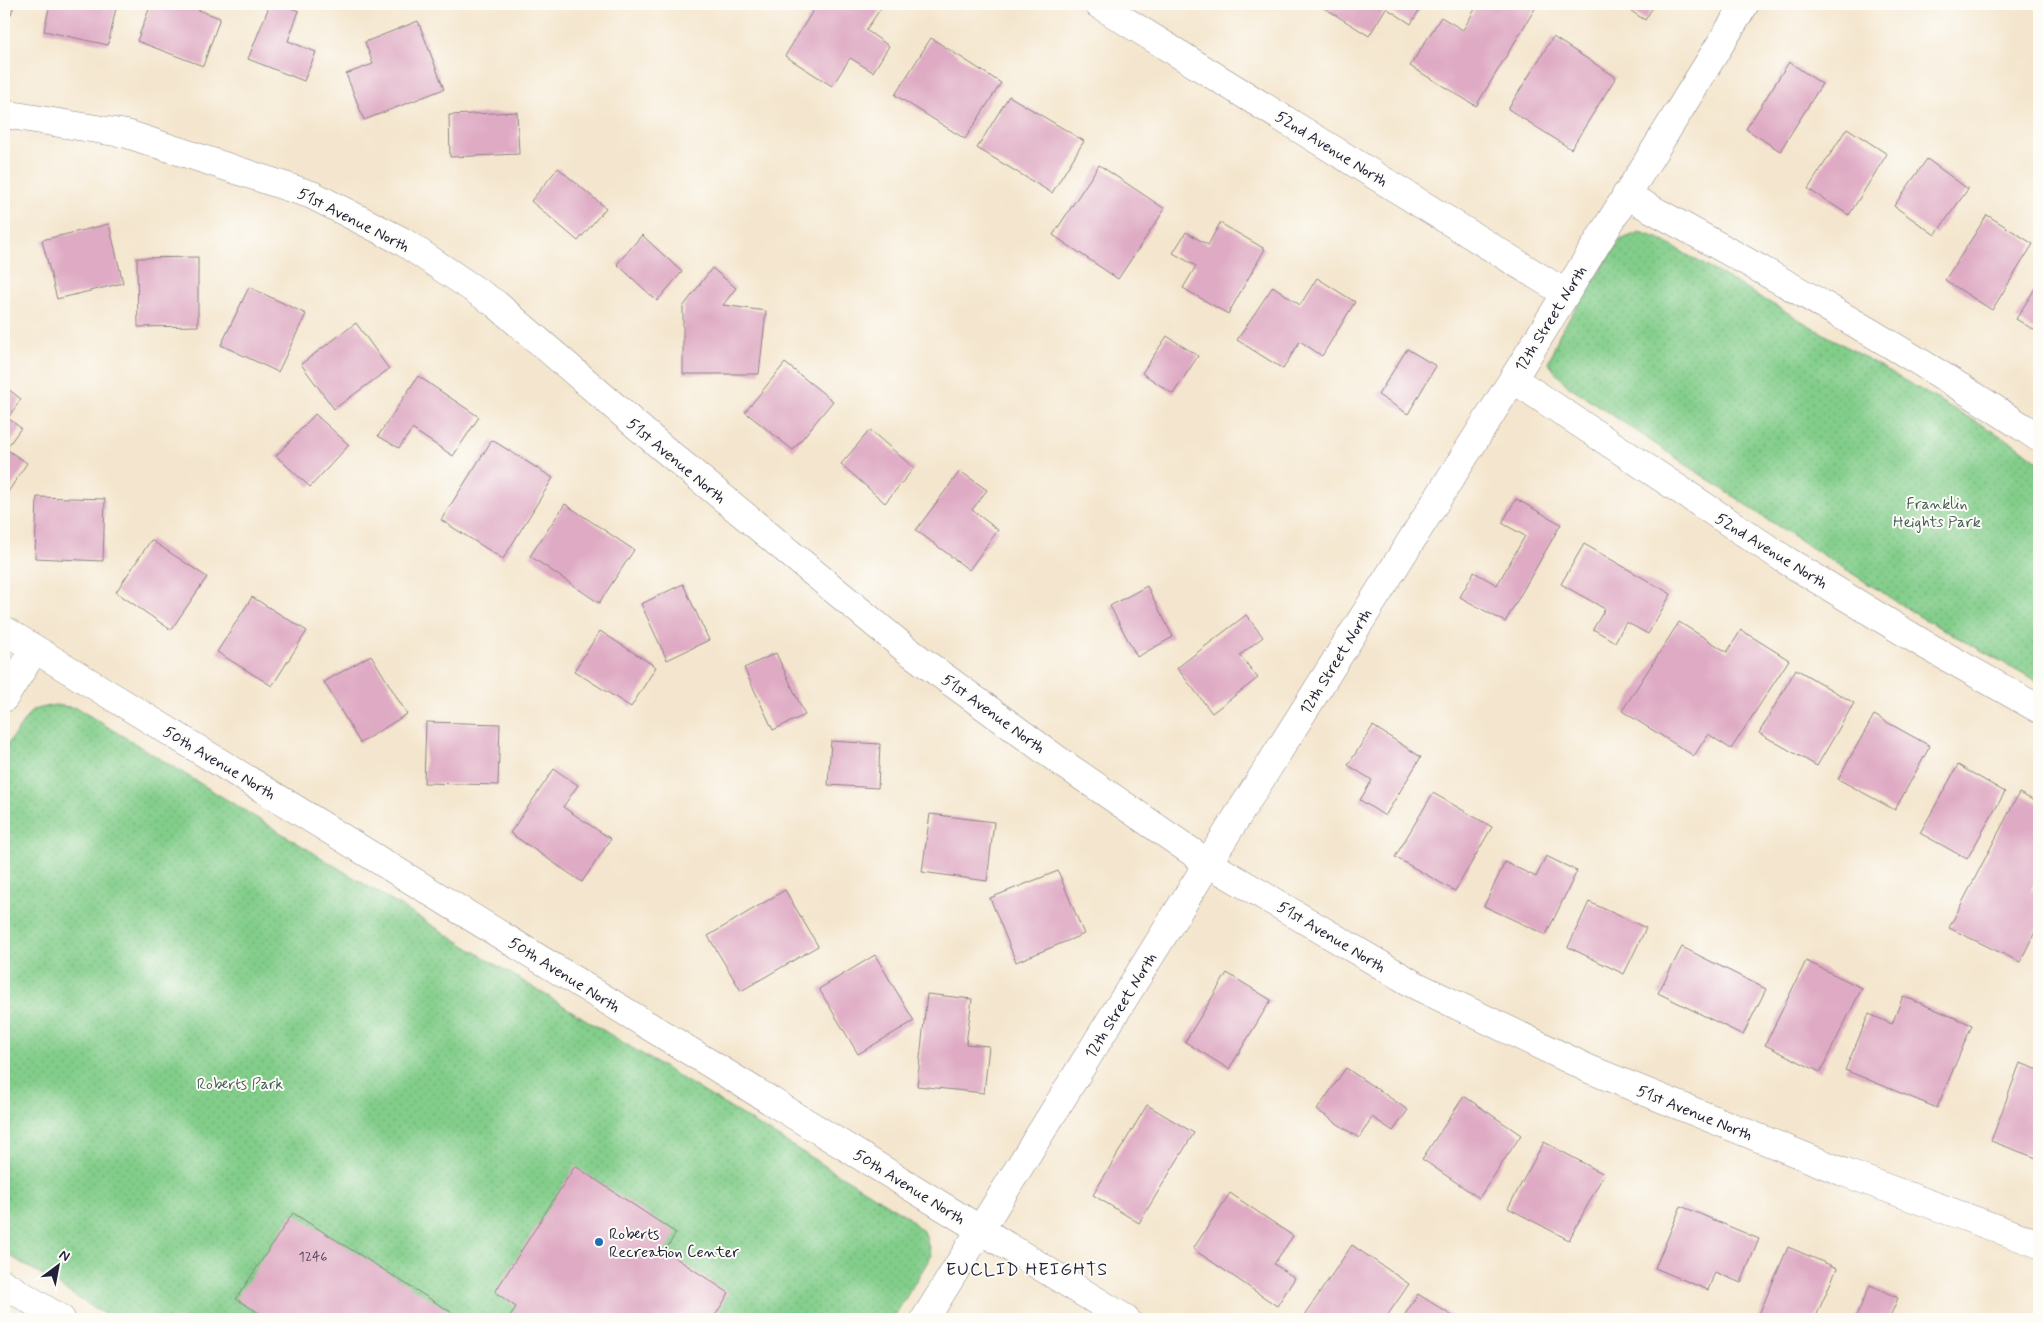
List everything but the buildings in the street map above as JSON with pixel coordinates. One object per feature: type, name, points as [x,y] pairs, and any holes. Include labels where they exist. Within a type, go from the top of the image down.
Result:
[{"type":"street","name":"52nd Avenue North","points":[[1098,4],[1565,293]]},
{"type":"street","name":"12th Street North","points":[[925,1319],[1208,863],[1513,379],[1745,4]]},
{"type":"street","name":"51st Avenue North","points":[[4,114],[127,134],[312,195],[402,241],[496,304],[658,444],[908,650],[1058,760],[1208,863],[1415,985],[1589,1069],[1843,1172],[2039,1244]]},
{"type":"street","points":[[1626,195],[1815,299],[1972,394],[2039,438]]},
{"type":"street","name":"52nd Avenue North","points":[[1513,379],[1784,559],[1922,643],[2039,709]]},
{"type":"street","name":"50th Avenue North","points":[[4,630],[1126,1319]]},
{"type":"street","points":[[4,698],[35,649]]},
{"type":"street","points":[[4,1284],[61,1319]]},
{"type":"green space","name":"Franklin Heights Park","points":[[1640,232],[1658,238],[2018,446],[2039,462],[2039,682],[1922,618],[1773,523],[1566,384],[1548,363],[1560,333],[1620,240]]},
{"type":"green space","name":"Roberts Park","points":[[55,705],[77,708],[905,1215],[925,1233],[931,1256],[893,1319],[112,1319],[4,1252],[4,749],[32,710]]},
{"type":"place","name":"Roberts Recreation Center","points":[[599,1242]]},
{"type":"district","name":"EUCLID HEIGHTS","points":[[1027,1269]]}]
